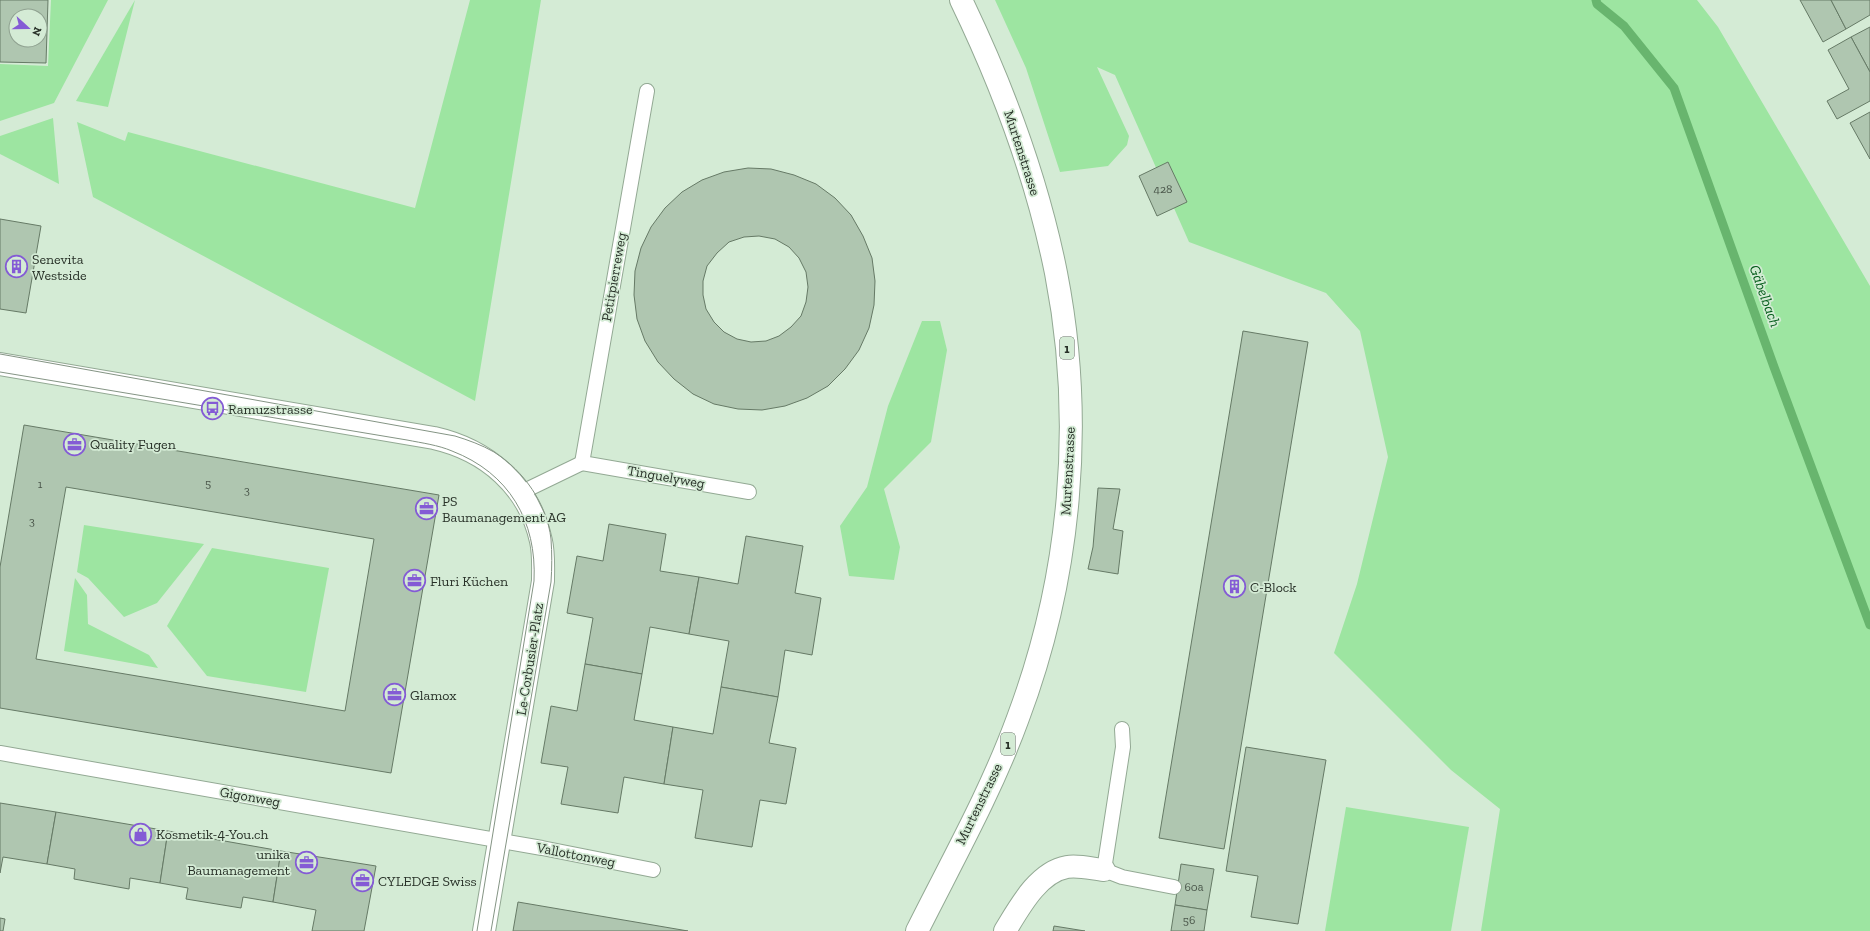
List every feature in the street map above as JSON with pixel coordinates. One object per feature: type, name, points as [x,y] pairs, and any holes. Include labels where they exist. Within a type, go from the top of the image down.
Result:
[{"type":"street","name":"Murtenstrasse","points":[[917,931],[991,782],[1018,719],[1034,671],[1047,625],[1061,558],[1069,475],[1070,390],[1068,358],[1060,295],[1049,243],[1025,158],[1006,102],[984,48],[961,0]]},
{"type":"street","name":"Le-Corbusier-Platz","points":[[0,364],[453,442],[473,451],[504,473],[520,493],[531,513],[541,540],[543,581],[484,931]]},
{"type":"street","points":[[1005,931],[1042,879],[1055,870],[1068,866],[1104,870]]},
{"type":"lane","name":"Petitpierreweg","points":[[582,463],[647,91]]},
{"type":"lane","name":"Tinguelyweg","points":[[582,463],[749,492]]},
{"type":"lane","points":[[520,493],[582,463]]},
{"type":"lane","points":[[1122,729],[1123,747],[1104,870],[1122,877],[1174,887]]},
{"type":"lane","name":"Gigonweg","points":[[0,753],[500,840]]},
{"type":"lane","name":"Vallottonweg","points":[[500,840],[653,870]]},
{"type":"green space","points":[[51,0],[108,0],[54,103],[0,121],[0,64],[48,66]]},
{"type":"green space","points":[[135,0],[108,107],[76,101]]},
{"type":"green space","points":[[470,0],[541,0],[475,401],[93,197],[77,122],[125,141],[128,132],[415,208]]},
{"type":"green space","points":[[995,0],[1697,0],[1718,27],[1870,286],[1870,931],[1481,931],[1500,809],[1451,770],[1334,653],[1357,584],[1388,457],[1360,331],[1326,293],[1189,242],[1115,75],[1097,67],[1129,136],[1127,145],[1108,166],[1060,172],[1026,68]]},
{"type":"green space","points":[[53,118],[59,184],[0,154],[0,136]]},
{"type":"green space","points":[[922,321],[940,321],[947,350],[931,442],[884,489],[900,547],[894,580],[849,576],[840,526],[867,487],[888,406]]},
{"type":"green space","points":[[84,525],[204,544],[157,603],[124,617],[88,578],[77,572]]},
{"type":"green space","points":[[212,548],[329,568],[306,692],[207,676],[167,626]]},
{"type":"green space","points":[[75,578],[87,595],[88,624],[149,655],[158,668],[64,651]]},
{"type":"green space","points":[[1346,807],[1469,827],[1451,931],[1325,931]]},
{"type":"building","points":[[0,0],[48,0],[48,8],[8,8],[8,48],[46,48],[46,63],[0,62]]},
{"type":"building","points":[[1800,0],[1831,0],[1846,29],[1823,42]]},
{"type":"building","points":[[1831,0],[1870,0],[1870,15],[1846,29]]},
{"type":"building","points":[[1870,27],[1870,72],[1851,37]]},
{"type":"building","points":[[1851,37],[1870,72],[1870,101],[1837,119],[1827,101],[1849,89],[1828,50]]},
{"type":"building","points":[[1870,112],[1870,159],[1850,123]]},
{"type":"building","points":[[1168,162],[1187,202],[1157,216],[1139,176]]},
{"type":"building","points":[[748,168],[771,169],[794,175],[816,184],[835,198],[851,215],[863,236],[872,258],[875,281],[874,305],[869,328],[859,350],[845,369],[828,386],[807,398],[785,406],[762,410],[738,409],[714,404],[693,394],[674,379],[658,362],[645,341],[637,319],[634,295],[635,271],[641,248],[651,227],[665,208],[682,192],[702,180],[724,172]],"holes":[[[759,236],[775,239],[789,247],[799,258],[806,272],[808,287],[806,302],[801,316],[791,327],[779,336],[766,341],[751,342],[737,339],[724,332],[714,322],[706,309],[703,295],[703,281],[707,266],[717,253],[729,242],[744,237]]]},
{"type":"building","name":"Senevita Westside","points":[[0,219],[41,226],[26,313],[0,309]]},
{"type":"building","name":"C-Block","points":[[1243,331],[1308,342],[1224,849],[1159,838]]},
{"type":"building","points":[[24,425],[439,495],[391,773],[0,708],[0,567]],"holes":[[[66,487],[374,539],[345,711],[36,659]]]},
{"type":"building","points":[[1098,488],[1120,489],[1113,529],[1123,531],[1118,574],[1088,569],[1093,547]]},
{"type":"building","points":[[609,524],[666,534],[660,571],[699,577],[689,634],[650,627],[642,674],[585,664],[593,618],[567,613],[577,556],[603,561]]},
{"type":"building","points":[[746,536],[803,546],[795,593],[821,598],[812,655],[785,650],[778,697],[721,687],[729,641],[689,634],[699,577],[738,584]]},
{"type":"building","points":[[585,664],[642,674],[634,720],[673,727],[664,784],[624,777],[618,813],[561,804],[568,767],[541,763],[551,706],[577,711]]},
{"type":"building","points":[[721,687],[778,697],[769,743],[796,748],[786,804],[760,800],[752,847],[695,838],[703,790],[664,784],[673,727],[713,734]]},
{"type":"building","points":[[1246,747],[1326,760],[1298,924],[1251,917],[1258,876],[1226,871]]},
{"type":"building","points":[[0,803],[56,812],[47,864],[3,857],[0,873]]},
{"type":"building","points":[[56,812],[168,831],[160,883],[130,878],[129,889],[74,879],[75,869],[47,864]]},
{"type":"building","points":[[168,831],[281,851],[273,902],[243,897],[241,908],[186,899],[188,888],[160,883]]},
{"type":"building","points":[[281,851],[376,866],[364,931],[312,931],[316,910],[273,902]]},
{"type":"building","points":[[1181,864],[1214,869],[1207,910],[1175,905]]},
{"type":"building","points":[[518,902],[688,931],[513,931]]},
{"type":"building","points":[[1175,905],[1207,910],[1204,931],[1171,931]]},
{"type":"building","points":[[0,918],[5,919],[3,931],[0,931]]},
{"type":"building","points":[[1054,926],[1085,931],[1053,931]]},
{"type":"waterway","name":"Gäbelbach","points":[[1596,0],[1597,4],[1624,26],[1674,88],[1774,367],[1870,625]]},
{"type":"tram line","points":[[0,354],[455,436],[485,447],[494,452],[505,460],[524,479],[539,501],[549,526],[552,550],[551,582],[491,931]]},
{"type":"tram line","points":[[0,372],[430,444],[447,449],[472,460],[489,472],[504,486],[516,502],[524,519],[530,538],[534,559],[534,581],[477,931]]},
{"type":"place","name":"Senevita Westside","points":[[17,267]]},
{"type":"place","name":"Ramuzstrasse","points":[[212,409]]},
{"type":"place","name":"Quality Fugen","points":[[74,444]]},
{"type":"place","name":"PS Baumanagement AG","points":[[427,509]]},
{"type":"place","name":"Fluri Küchen","points":[[414,581]]},
{"type":"place","name":"C-Block","points":[[1234,587]]},
{"type":"place","name":"Glamox","points":[[394,695]]},
{"type":"place","name":"Kosmetik-4-You.ch","points":[[141,834]]},
{"type":"place","name":"unika Baumanagement","points":[[306,862]]},
{"type":"place","name":"CYLEDGE Swiss","points":[[363,881]]}]
